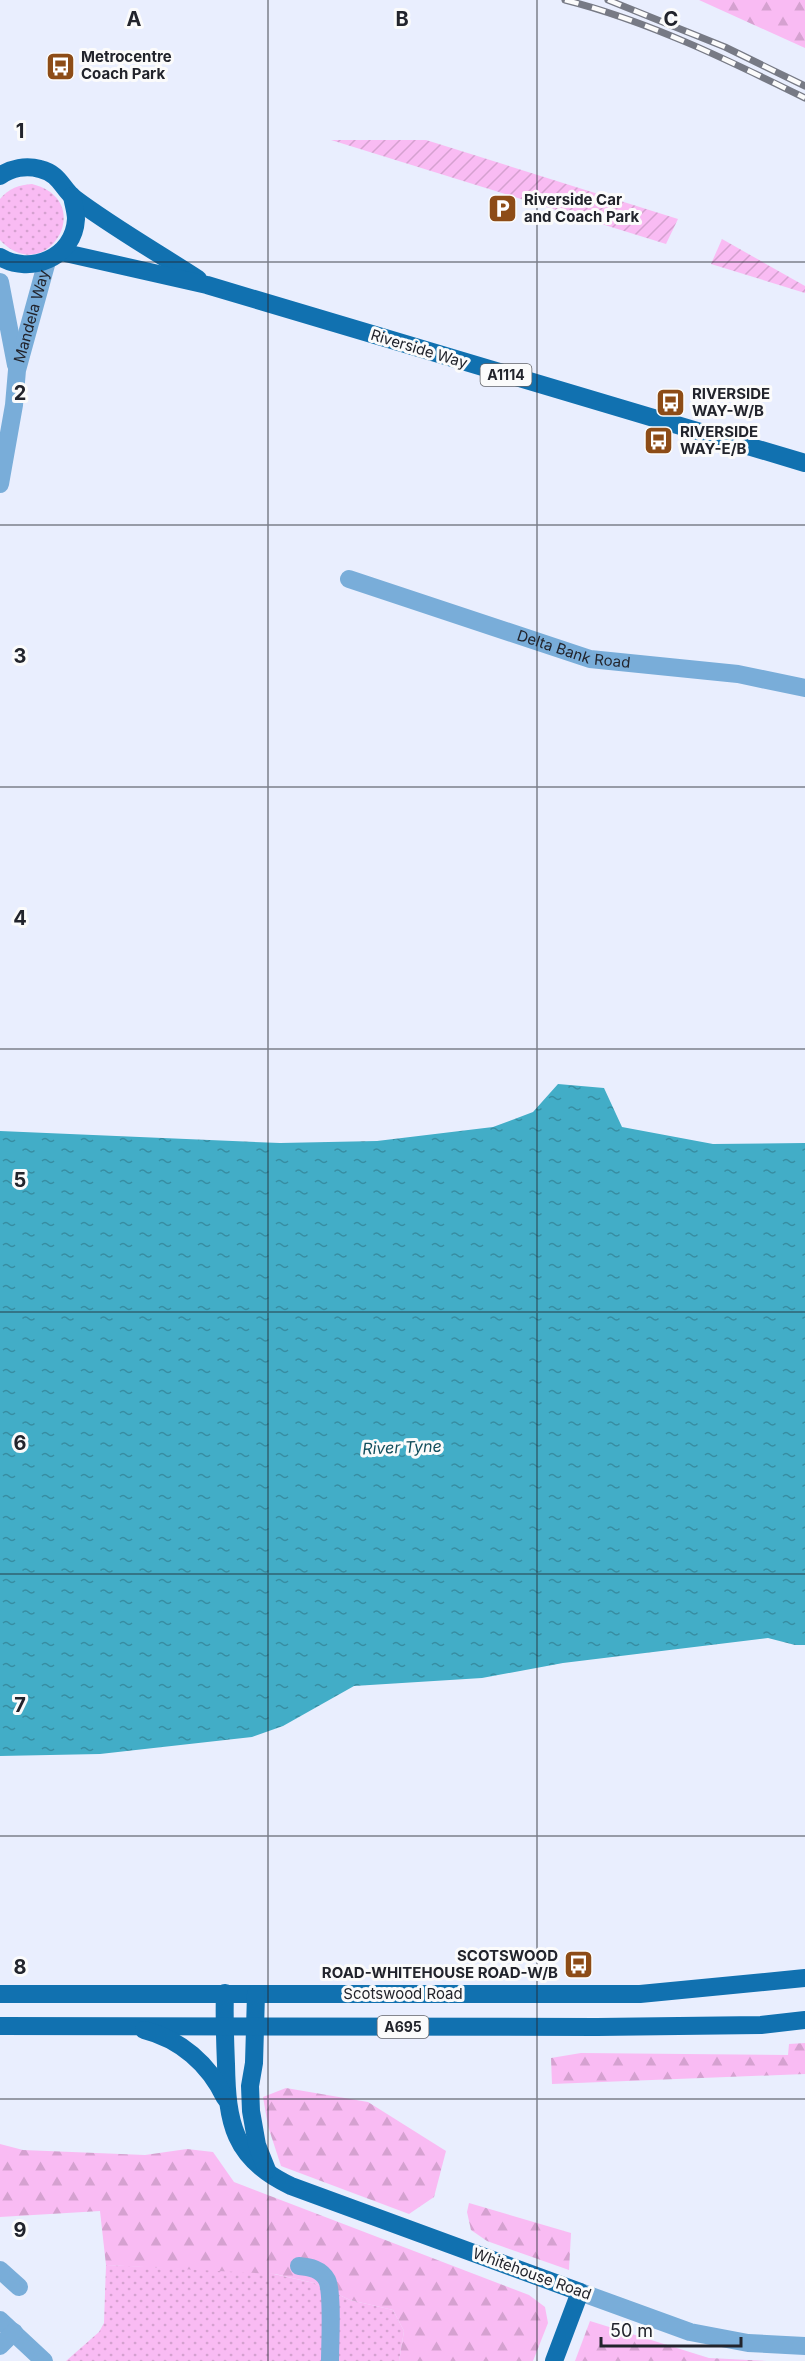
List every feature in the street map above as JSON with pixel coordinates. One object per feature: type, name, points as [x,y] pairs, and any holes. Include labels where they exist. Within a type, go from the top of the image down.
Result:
[{"type":"main road","points":[[0,176],[7,171],[23,167],[40,169],[62,182],[72,196],[76,219],[72,235],[54,257],[27,266],[10,263],[0,257]]},
{"type":"main road","name":"A1114","points":[[72,196],[207,285]]},
{"type":"main road","name":"A1114","points":[[54,257],[207,285]]},
{"type":"main road","name":"Riverside Way","points":[[207,285],[805,463]]},
{"type":"main road","name":"Scotswood Road","points":[[0,1994],[640,1994],[805,1978]]},
{"type":"main road","name":"Whitehouse Road","points":[[225,1994],[227,2103],[240,2143],[256,2163],[291,2186],[580,2292]]},
{"type":"main road","points":[[256,1994],[250,2086],[251,2111],[257,2145],[268,2172]]},
{"type":"main road","name":"A695","points":[[0,2026],[698,2026],[761,2025],[805,2020]]},
{"type":"main road","points":[[126,2025],[156,2033],[177,2043],[200,2061],[217,2082],[227,2103]]},
{"type":"main road","points":[[554,2361],[580,2292]]},
{"type":"street","name":"Mandela Way","points":[[16,370],[54,257]]},
{"type":"street","name":"Mandela Way","points":[[0,282],[16,370],[14,405],[0,484]]},
{"type":"street","name":"Delta Bank Road","points":[[349,579],[590,659],[738,674],[805,688]]},
{"type":"street","points":[[298,2266],[316,2269],[328,2285],[330,2361]]},
{"type":"street","points":[[0,2270],[20,2287]]},
{"type":"street","name":"Whitehouse Road","points":[[580,2292],[699,2334],[748,2343],[805,2346]]},
{"type":"street","points":[[0,2320],[44,2361]]},
{"type":"street","points":[[0,2346],[15,2332]]},
{"type":"green space","points":[[699,0],[805,0],[805,48]]},
{"type":"green space","points":[[331,140],[426,140],[678,219],[666,244]]},
{"type":"green space","points":[[32,184],[52,193],[62,207],[63,222],[58,237],[48,248],[34,254],[17,252],[0,240],[0,199],[14,188]]},
{"type":"green space","points":[[722,239],[805,286],[805,293],[711,264]]},
{"type":"green space","points":[[805,2043],[805,2074],[552,2084],[551,2058],[581,2053],[788,2055],[789,2044]]},
{"type":"green space","points":[[286,2088],[368,2102],[446,2151],[434,2197],[409,2214],[281,2166],[268,2126],[263,2097]]},
{"type":"green space","points":[[0,2144],[23,2150],[145,2155],[187,2149],[213,2152],[234,2182],[529,2295],[545,2307],[548,2323],[533,2361],[399,2361],[404,2331],[393,2310],[350,2300],[314,2283],[275,2274],[106,2265],[100,2211],[0,2217]]},
{"type":"green space","points":[[469,2203],[571,2233],[569,2270],[487,2241],[471,2230],[467,2212]]},
{"type":"green space","points":[[106,2265],[265,2272],[314,2283],[350,2300],[393,2310],[404,2331],[399,2361],[66,2361],[99,2332],[104,2323]]},
{"type":"green space","points":[[590,2321],[709,2358],[767,2361],[575,2361]]},
{"type":"water","name":"River Tyne","points":[[558,1084],[604,1088],[622,1127],[713,1144],[805,1143],[805,1645],[795,1645],[768,1638],[563,1663],[482,1678],[354,1686],[283,1726],[252,1737],[100,1754],[0,1756],[0,1131],[280,1143],[377,1141],[493,1127],[533,1112]]},
{"type":"railway","points":[[565,0],[657,30],[805,98]]},
{"type":"railway","points":[[608,0],[725,47],[805,86]]},
{"type":"place","name":"Metrocentre Coach Park","points":[[60,66]]},
{"type":"place","name":"Riverside Car and Coach Park","points":[[503,209]]},
{"type":"place","name":"RIVERSIDE WAY-W/B","points":[[671,403]]},
{"type":"place","name":"RIVERSIDE WAY-E/B","points":[[659,441]]},
{"type":"place","name":"SCOTSWOOD ROAD-WHITEHOUSE ROAD-W/B","points":[[579,1965]]}]
